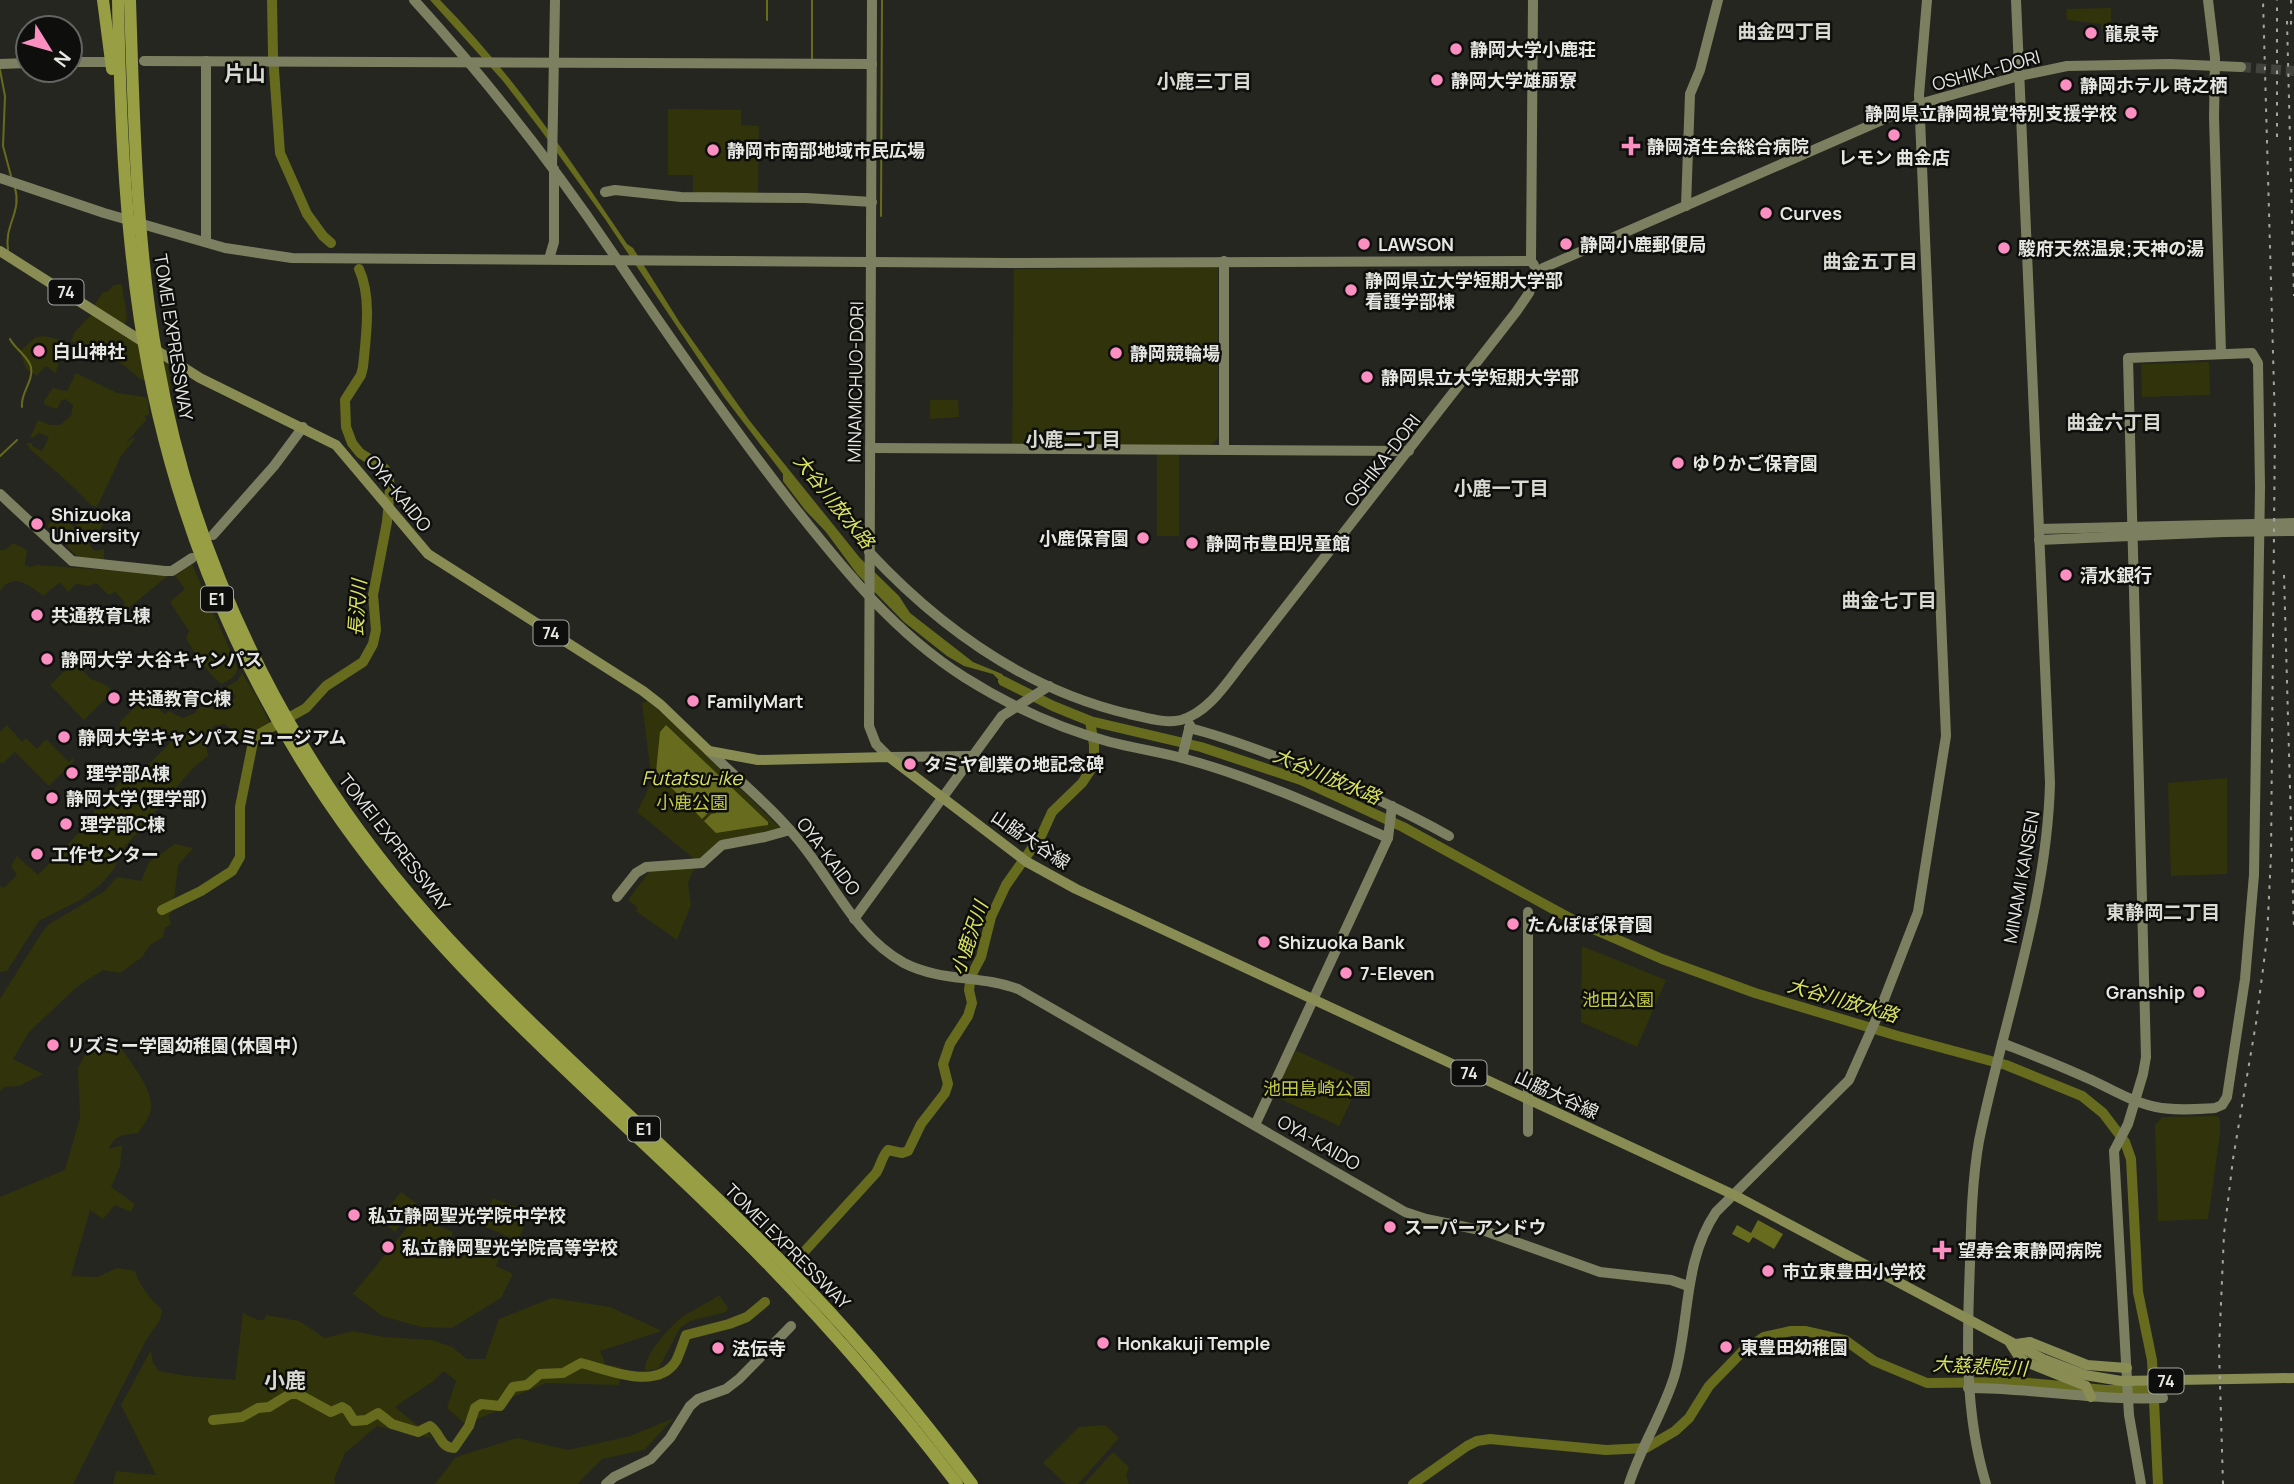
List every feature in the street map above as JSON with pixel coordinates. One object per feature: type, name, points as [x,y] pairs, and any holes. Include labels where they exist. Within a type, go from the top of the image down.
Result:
[{"type":"highway","points":[[103,0],[125,181]]},
{"type":"highway","name":"TOMEI EXPRESSWAY","points":[[118,0],[125,181],[134,216],[178,473],[235,616],[280,715],[363,851],[418,919],[536,1041],[767,1263],[882,1390],[957,1484]]},
{"type":"highway","name":"TOMEI EXPRESSWAY","points":[[130,0],[136,160],[134,216]]},
{"type":"highway","points":[[136,160],[137,0]]},
{"type":"highway","name":"TOMEI EXPRESSWAY","points":[[315,774],[447,937],[809,1289],[898,1390],[972,1484]]},
{"type":"main road","name":"OYA-KAIDO","points":[[0,251],[196,376],[336,445],[428,554],[643,691],[709,751]]},
{"type":"main road","points":[[709,751],[758,760],[889,757]]},
{"type":"main road","name":"山脇大谷線","points":[[889,757],[1045,874],[1734,1195],[2043,1359],[2085,1375],[2121,1381],[2294,1378]]},
{"type":"main road","points":[[2091,1397],[2086,1386],[2019,1357],[2013,1343],[2029,1342],[2087,1365],[2127,1368]]},
{"type":"street","points":[[414,0],[470,63],[553,166],[740,439],[868,598],[901,629],[941,661],[1016,706],[1054,724],[1098,739],[1182,758],[1269,788],[1388,838]]},
{"type":"street","points":[[549,259],[554,242],[555,0]]},
{"type":"street","name":"MINAMICHUO-DORI","points":[[872,0],[869,726],[876,744],[889,757]]},
{"type":"street","points":[[1533,0],[1531,261],[1539,271]]},
{"type":"street","points":[[1686,206],[1690,94],[1700,70],[1718,0]]},
{"type":"street","points":[[1629,1484],[1676,1371],[1688,1286],[1706,1229],[1716,1212],[1849,1080],[1917,918],[1946,736],[1919,104],[1927,0]]},
{"type":"street","name":"MINAMI KANSEN","points":[[1986,1484],[1973,1431],[1968,1388],[1972,1203],[1977,1160],[2045,852],[2050,774],[2016,0]]},
{"type":"street","points":[[2208,0],[2215,58],[2215,190],[2221,354]]},
{"type":"street","points":[[144,61],[872,64]]},
{"type":"street","points":[[206,61],[206,242]]},
{"type":"street","points":[[84,62],[107,62]]},
{"type":"street","name":"OSHIKA-DORI","points":[[1189,726],[1409,451],[1516,312],[1539,271],[1919,104],[2019,76],[2077,65],[2170,64],[2241,67]]},
{"type":"street","points":[[0,178],[104,213],[206,242],[253,254],[292,258],[1011,263],[1531,261]]},
{"type":"street","points":[[605,192],[615,190],[681,197],[806,198],[872,202]]},
{"type":"street","points":[[1224,261],[1224,450]]},
{"type":"street","points":[[2001,1048],[2088,1078],[2136,1101],[2166,1109],[2215,1108],[2225,1102],[2246,966],[2254,875],[2260,487],[2258,363],[2255,355],[2250,353],[2128,358],[2146,1057],[2136,1101],[2128,1124],[2115,1147],[2114,1158],[2117,1178],[2120,1295],[2131,1435],[2141,1484]]},
{"type":"street","points":[[213,535],[274,466],[303,427]]},
{"type":"street","points":[[870,447],[1409,451]]},
{"type":"street","points":[[0,494],[72,561],[172,571],[192,558]]},
{"type":"street","points":[[2039,534],[2294,523]]},
{"type":"street","points":[[2223,528],[2294,531]]},
{"type":"street","points":[[869,552],[942,621],[993,657],[1049,686],[1087,702],[1189,726],[1251,747],[1392,806],[1449,836]]},
{"type":"street","points":[[854,919],[1002,716],[1049,686]]},
{"type":"street","points":[[1182,758],[1189,726]]},
{"type":"street","name":"OYA-KAIDO","points":[[709,751],[803,844],[854,919],[882,948],[904,962],[940,976],[1004,984],[1018,989],[1395,1208],[1416,1216],[1485,1231],[1600,1272],[1671,1280],[1688,1286]]},
{"type":"street","points":[[889,757],[972,756]]},
{"type":"street","points":[[1255,1125],[1388,838],[1392,806]]},
{"type":"street","points":[[617,897],[636,873],[646,867],[702,863],[722,845],[790,830]]},
{"type":"street","points":[[1528,912],[1528,1132]]},
{"type":"street","points":[[606,1484],[614,1477],[651,1460],[670,1438],[690,1406],[698,1399],[726,1389],[739,1379],[791,1326]]},
{"type":"street","points":[[1968,1388],[2004,1388],[2091,1397],[2129,1395],[2163,1398]]},
{"type":"green space","points":[[2111,8],[2111,30],[2101,30],[2101,24],[2067,20],[2066,9]]},
{"type":"green space","name":"静岡市南部地域市民広場","points":[[668,109],[741,110],[741,125],[759,126],[758,193],[693,194],[693,175],[668,175]]},
{"type":"green space","name":"静岡競輪場","points":[[1218,267],[1218,438],[1211,446],[1012,445],[1014,269]]},
{"type":"green space","points":[[120,284],[127,318],[124,327],[93,307],[103,292]]},
{"type":"green space","points":[[93,313],[167,360],[172,390],[140,379],[121,363],[107,359],[83,343],[71,342],[74,333]]},
{"type":"green space","points":[[36,337],[67,341],[55,374],[45,366],[37,376],[26,369],[20,351]]},
{"type":"green space","points":[[2209,362],[2210,395],[2142,397],[2141,364]]},
{"type":"green space","points":[[76,373],[117,393],[145,397],[148,400],[149,415],[144,416],[147,419],[125,444],[132,438],[135,439],[121,456],[97,507],[91,505],[26,443],[32,443],[32,446],[42,451],[49,437],[39,433],[30,438],[38,420],[50,425],[60,425],[71,416],[73,405],[65,399],[57,409],[45,405],[44,401],[53,388],[67,391]]},
{"type":"green space","points":[[930,400],[958,400],[959,417],[930,419]]},
{"type":"green space","points":[[1179,453],[1179,536],[1157,536],[1157,454]]},
{"type":"green space","points":[[88,511],[98,512],[103,525],[89,544],[94,551],[104,549],[104,561],[83,559],[76,555],[47,526],[58,513],[75,528]]},
{"type":"green space","points":[[13,543],[27,550],[25,565],[30,567],[38,565],[169,575],[122,613],[119,609],[125,604],[124,601],[115,592],[109,595],[96,583],[89,586],[76,584],[68,592],[60,582],[43,596],[16,581],[5,585],[0,591],[0,550],[5,550]]},
{"type":"green space","points":[[192,564],[237,666],[235,675],[222,684],[208,670],[186,638],[189,631],[170,602],[185,589],[175,576]]},
{"type":"green space","points":[[74,662],[91,679],[113,691],[84,720],[50,685]]},
{"type":"green space","points":[[242,673],[270,724],[239,739],[225,724],[214,726],[205,740],[208,756],[195,766],[122,850],[114,869],[82,899],[39,921],[7,971],[0,972],[0,886],[4,888],[17,875],[11,866],[17,856],[38,875],[94,817],[94,810],[129,773],[123,765],[131,761],[141,772],[170,743],[158,729],[147,732],[138,741],[120,726],[120,722],[150,691],[154,695],[150,702],[165,714],[169,711],[183,718],[195,713],[200,707],[215,707],[223,711],[236,696],[226,687],[237,681]]},
{"type":"green space","name":"小鹿公園","points":[[648,701],[688,736],[780,828],[745,839],[697,861],[637,812],[654,777],[651,774],[642,703]]},
{"type":"green space","points":[[7,725],[22,742],[26,738],[37,749],[46,739],[69,762],[73,758],[74,761],[49,786],[15,752],[2,764],[0,732]]},
{"type":"green space","points":[[2227,778],[2227,874],[2171,876],[2168,783]]},
{"type":"green space","points":[[175,844],[193,848],[178,865],[173,909],[169,916],[171,924],[165,928],[163,937],[150,945],[142,957],[120,973],[103,970],[78,986],[29,1032],[13,1059],[43,1074],[19,1086],[4,1087],[0,1091],[0,999],[41,934],[48,925],[105,891],[117,877],[141,881],[149,862]]},
{"type":"green space","points":[[695,866],[688,883],[691,905],[677,940],[636,911],[638,908],[628,900],[649,872]]},
{"type":"green space","name":"池田公園","points":[[1582,946],[1666,980],[1637,1047],[1581,1022]]},
{"type":"green space","points":[[120,1047],[140,1076],[151,1101],[149,1115],[138,1133],[117,1138],[109,1149],[122,1145],[120,1167],[111,1187],[135,1204],[131,1212],[115,1205],[103,1219],[90,1210],[71,1276],[97,1277],[117,1268],[135,1271],[142,1287],[162,1310],[160,1320],[146,1340],[73,1484],[0,1484],[0,1197],[65,1170],[80,1118],[78,1068],[88,1049]]},
{"type":"green space","name":"池田島崎公園","points":[[1295,1050],[1361,1080],[1339,1126],[1274,1096]]},
{"type":"green space","points":[[2162,1117],[2220,1118],[2220,1134],[2208,1219],[2158,1221],[2155,1125]]},
{"type":"green space","points":[[401,1192],[417,1204],[395,1232],[379,1219]]},
{"type":"green space","points":[[493,1198],[530,1212],[518,1241],[484,1226],[492,1209],[489,1206]]},
{"type":"green space","points":[[418,1214],[453,1232],[451,1238],[499,1258],[496,1266],[513,1274],[501,1298],[452,1328],[421,1327],[382,1316],[353,1294]]},
{"type":"green space","points":[[719,1295],[728,1308],[726,1312],[690,1321],[680,1328],[658,1369],[645,1371],[652,1350],[670,1328],[681,1318]]},
{"type":"green space","points":[[552,1298],[610,1307],[662,1331],[600,1351],[606,1365],[621,1367],[619,1385],[546,1383],[511,1398],[497,1411],[465,1424],[447,1408],[456,1381],[444,1371],[395,1407],[433,1438],[377,1426],[345,1453],[334,1479],[335,1484],[113,1484],[116,1471],[156,1475],[121,1405],[151,1350],[153,1363],[159,1371],[235,1380],[243,1313],[258,1320],[264,1320],[266,1315],[299,1321],[325,1338],[353,1331],[383,1337],[432,1340],[452,1347],[467,1359],[485,1359],[499,1319]]},
{"type":"green space","points":[[674,1418],[644,1450],[602,1459],[577,1484],[435,1484],[456,1457],[517,1438],[568,1450],[630,1436]]},
{"type":"green space","points":[[1105,1425],[1119,1438],[1078,1484],[1066,1484],[1043,1463],[1079,1427]]},
{"type":"green space","points":[[1113,1452],[1129,1467],[1126,1475],[1129,1484],[1084,1484]]},
{"type":"water","points":[[430,0],[440,0],[516,87],[627,244],[633,248],[680,323],[749,420],[860,558],[899,596],[910,613],[973,662],[1002,674],[1016,688],[1004,685],[993,674],[964,666],[947,656],[904,622],[857,574],[783,481],[783,474],[724,397],[605,219],[540,129],[503,81]]},
{"type":"water","name":"Futatsu-ike","points":[[666,725],[768,822],[768,825],[716,833],[704,821],[716,813],[716,808],[709,807],[709,812],[702,819],[656,772],[660,732]]},
{"type":"water","points":[[1758,1220],[1783,1234],[1774,1249],[1753,1237],[1749,1243],[1732,1234],[1737,1225],[1751,1233]]},
{"type":"waterway","name":"長沢川","points":[[272,0],[280,153],[307,214],[331,243]]},
{"type":"waterway","points":[[767,0],[767,20]]},
{"type":"waterway","points":[[812,0],[812,59]]},
{"type":"waterway","points":[[881,216],[882,0]]},
{"type":"waterway","points":[[0,70],[5,96],[3,146],[11,176]]},
{"type":"waterway","points":[[8,250],[8,233],[17,197],[15,188]]},
{"type":"waterway","name":"長沢川","points":[[162,910],[201,891],[232,871],[240,857],[240,807],[254,737],[306,708],[326,686],[363,662],[373,644],[376,630],[373,595],[387,522],[390,489],[385,469],[360,453],[352,443],[346,427],[345,400],[361,375],[365,343],[367,304],[359,269]]},
{"type":"waterway","points":[[10,339],[31,367],[31,377],[22,407]]},
{"type":"waterway","points":[[0,456],[17,440]]},
{"type":"waterway","name":"大谷川放水路","points":[[1003,681],[1090,721],[1201,747],[1301,780],[1403,827],[1575,921],[1662,959],[1755,993],[2006,1065],[2082,1096],[2103,1113],[2125,1142],[2131,1159],[2138,1292],[2152,1360],[2158,1484]]},
{"type":"waterway","name":"小鹿沢川","points":[[803,1253],[876,1173],[888,1150],[902,1153],[908,1151],[921,1124],[945,1093],[948,1084],[943,1064],[950,1044],[968,1016],[972,1003],[969,990],[971,976],[981,957],[991,917],[1006,885],[1042,834],[1052,812],[1082,783],[1094,765],[1090,721]]},
{"type":"waterway","name":"小鹿沢川","points":[[213,1420],[242,1417],[258,1408],[269,1407],[290,1394],[298,1394],[331,1412],[342,1407],[354,1421],[366,1420],[378,1413],[392,1424],[418,1432],[430,1426],[443,1443],[454,1448],[469,1426],[475,1408],[481,1404],[500,1406],[513,1387],[527,1385],[540,1374],[563,1373],[581,1363],[631,1376],[657,1375],[676,1361],[686,1335],[747,1317],[765,1302]]},
{"type":"waterway","name":"大慈悲院川","points":[[1413,1484],[1477,1441],[1490,1439],[1606,1450],[1646,1448],[1675,1431],[1689,1418],[1709,1386],[1742,1352],[1764,1337],[1791,1331],[1806,1331],[1845,1340],[1874,1361],[1927,1383],[2018,1382],[2106,1390],[2154,1390]]},
{"type":"tunnel","points":[[2241,67],[2294,71]]},
{"type":"railway","points":[[2223,1484],[2219,1349],[2224,1234],[2267,938],[2271,855],[2275,424],[2263,0]]},
{"type":"railway","points":[[2277,0],[2277,137]]},
{"type":"railway","points":[[2291,0],[2291,31]]},
{"type":"railway","points":[[2287,21],[2294,296]]},
{"type":"railway","points":[[2284,575],[2294,931]]},
{"type":"place","name":"龍泉寺","points":[[2091,33]]},
{"type":"place","name":"静岡大学小鹿荘","points":[[1456,49]]},
{"type":"place","name":"静岡大学雄萠寮","points":[[1437,80]]},
{"type":"place","name":"静岡ホテル 時之栖","points":[[2066,85]]},
{"type":"place","name":"静岡県立静岡視覚特別支援学校","points":[[2131,113]]},
{"type":"place","name":"レモン 曲金店","points":[[1894,135]]},
{"type":"place","name":"静岡済生会総合病院","points":[[1631,146]]},
{"type":"place","name":"静岡市南部地域市民広場","points":[[713,150]]},
{"type":"place","name":"Curves","points":[[1766,213]]},
{"type":"place","name":"LAWSON","points":[[1364,244]]},
{"type":"place","name":"静岡小鹿郵便局","points":[[1566,244]]},
{"type":"place","name":"駿府天然温泉;天神の湯","points":[[2004,248]]},
{"type":"place","name":"静岡県立大学短期大学部 看護学部棟","points":[[1351,290]]},
{"type":"place","name":"白山神社","points":[[39,351]]},
{"type":"place","name":"静岡競輪場","points":[[1116,353]]},
{"type":"place","name":"静岡県立大学短期大学部","points":[[1367,377]]},
{"type":"place","name":"ゆりかご保育園","points":[[1678,463]]},
{"type":"place","name":"Shizuoka University","points":[[37,524]]},
{"type":"place","name":"小鹿保育園","points":[[1143,538]]},
{"type":"place","name":"静岡市豊田児童館","points":[[1192,543]]},
{"type":"place","name":"清水銀行","points":[[2066,575]]},
{"type":"place","name":"共通教育L棟","points":[[37,615]]},
{"type":"place","name":"静岡大学 大谷キャンパス","points":[[47,659]]},
{"type":"place","name":"共通教育C棟","points":[[114,698]]},
{"type":"place","name":"FamilyMart","points":[[693,701]]},
{"type":"place","name":"静岡大学キャンパスミュージアム","points":[[64,737]]},
{"type":"place","name":"タミヤ創業の地記念碑","points":[[910,764]]},
{"type":"place","name":"理学部A棟","points":[[72,773]]},
{"type":"place","name":"静岡大学(理学部)","points":[[52,798]]},
{"type":"place","name":"理学部C棟","points":[[66,824]]},
{"type":"place","name":"工作センター","points":[[37,854]]},
{"type":"place","name":"たんぽぽ保育園","points":[[1513,924]]},
{"type":"place","name":"Shizuoka Bank","points":[[1264,942]]},
{"type":"place","name":"7-Eleven","points":[[1346,973]]},
{"type":"place","name":"Granship","points":[[2199,992]]},
{"type":"place","name":"リズミー学園幼稚園(休園中)","points":[[53,1045]]},
{"type":"place","name":"私立静岡聖光学院中学校","points":[[354,1215]]},
{"type":"place","name":"スーパーアンドウ","points":[[1390,1227]]},
{"type":"place","name":"私立静岡聖光学院高等学校","points":[[388,1247]]},
{"type":"place","name":"望寿会東静岡病院","points":[[1942,1250]]},
{"type":"place","name":"市立東豊田小学校","points":[[1768,1271]]},
{"type":"place","name":"Honkakuji Temple","points":[[1103,1343]]},
{"type":"place","name":"東豊田幼稚園","points":[[1726,1347]]},
{"type":"place","name":"法伝寺","points":[[718,1348]]},
{"type":"district","name":"曲金四丁目","points":[[1785,31]]},
{"type":"district","name":"片山","points":[[245,73]]},
{"type":"district","name":"小鹿三丁目","points":[[1204,81]]},
{"type":"district","name":"曲金五丁目","points":[[1870,261]]},
{"type":"district","name":"曲金六丁目","points":[[2114,422]]},
{"type":"district","name":"小鹿二丁目","points":[[1073,439]]},
{"type":"district","name":"小鹿一丁目","points":[[1501,488]]},
{"type":"district","name":"曲金七丁目","points":[[1889,600]]},
{"type":"district","name":"東静岡二丁目","points":[[2163,912]]},
{"type":"district","name":"小鹿","points":[[285,1380]]}]
